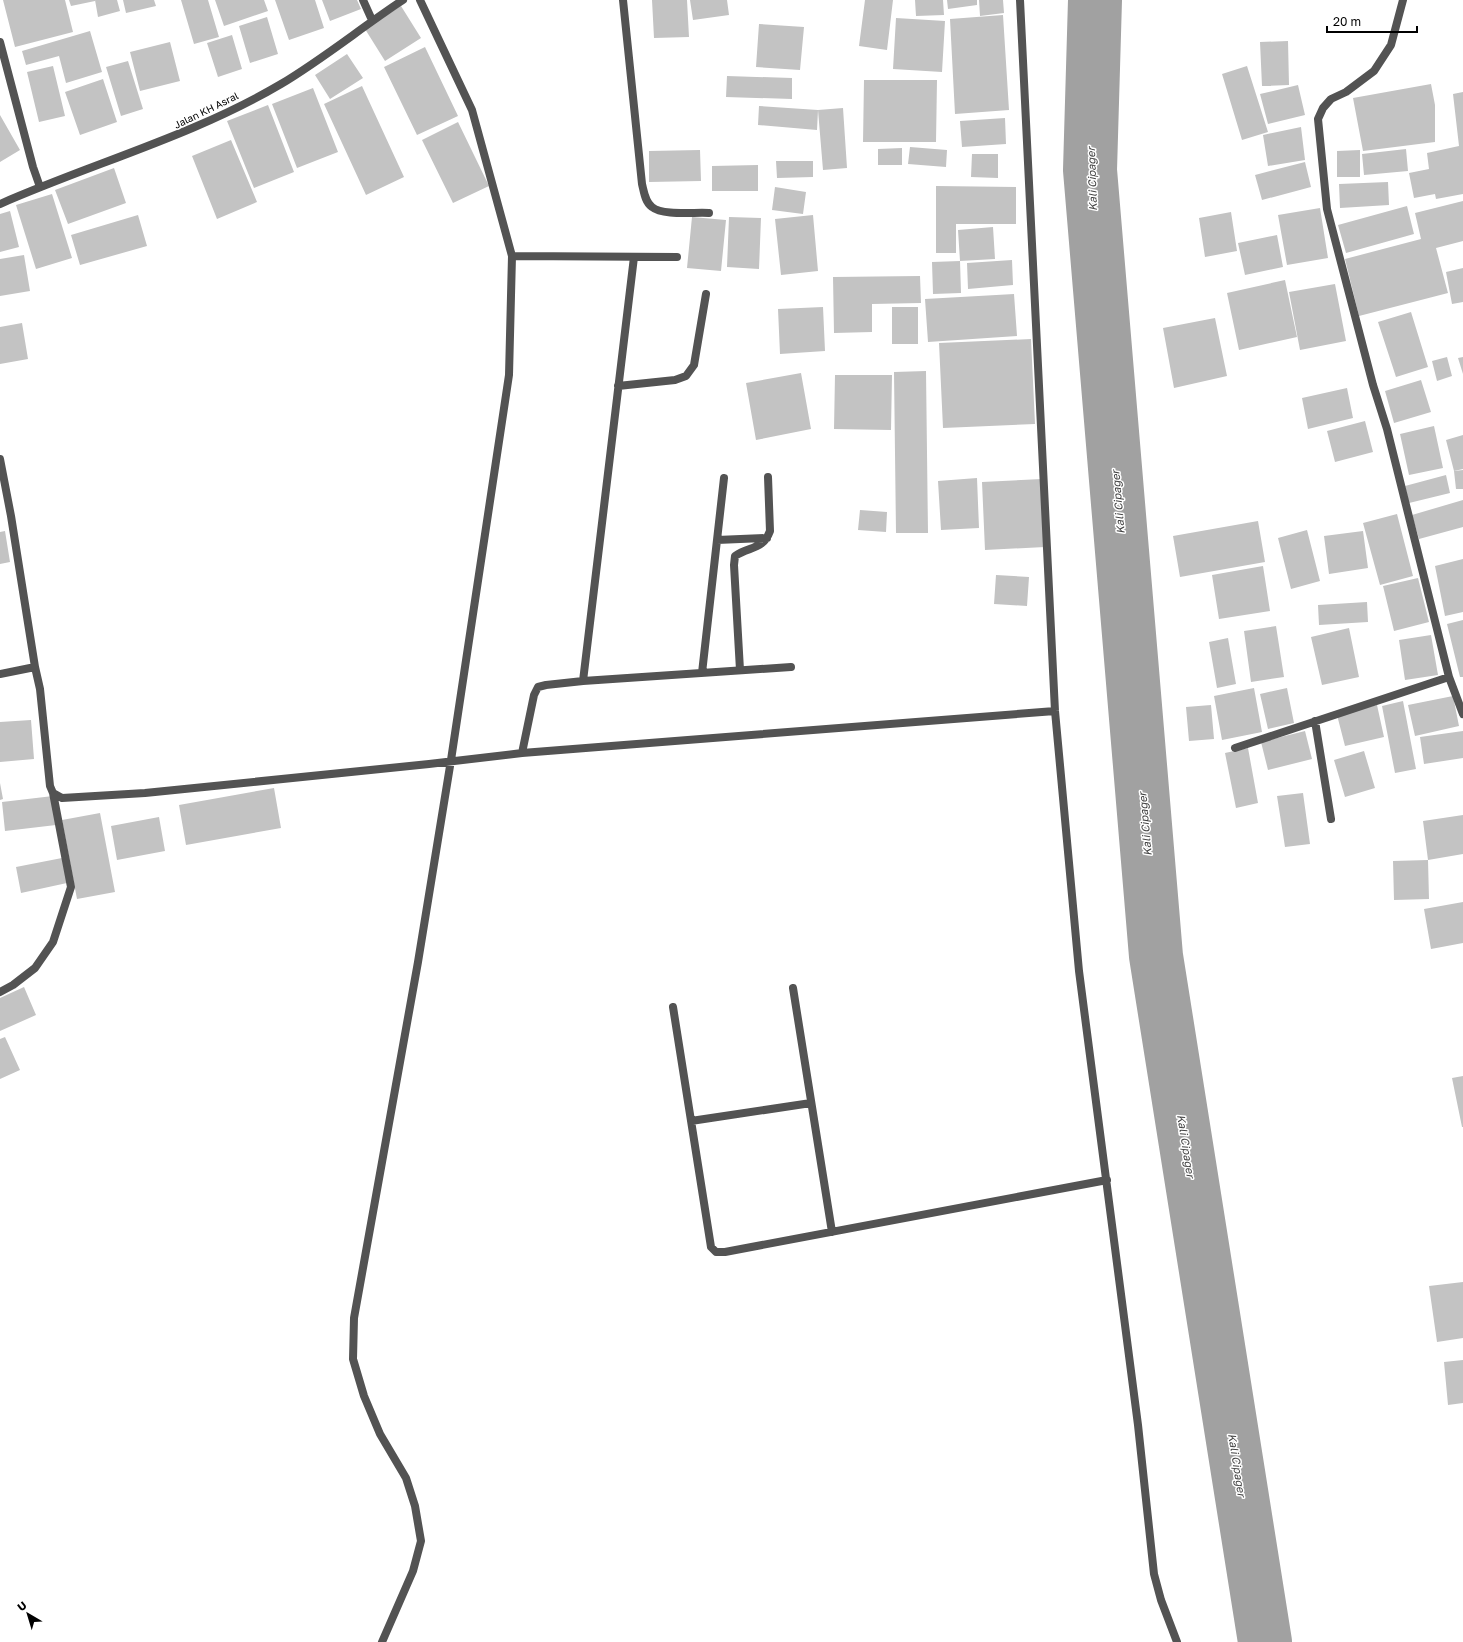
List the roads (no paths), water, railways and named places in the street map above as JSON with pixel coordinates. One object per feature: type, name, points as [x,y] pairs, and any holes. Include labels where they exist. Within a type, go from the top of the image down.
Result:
[{"type":"street","points":[[363,0],[372,20]]},
{"type":"street","name":"Jalan KH Asral","points":[[0,204],[40,187],[174,136],[217,117],[280,84],[332,51],[372,20],[403,0]]},
{"type":"street","points":[[382,1642],[413,1571],[421,1540],[415,1506],[406,1478],[380,1434],[364,1396],[353,1359],[354,1318],[418,962],[451,760],[509,375],[512,256],[472,110],[420,0]]},
{"type":"street","points":[[623,0],[642,184],[645,198],[651,207],[661,212],[709,213]]},
{"type":"street","points":[[1020,0],[1054,711],[1079,971],[1138,1425],[1154,1574],[1161,1600],[1177,1642]]},
{"type":"street","points":[[1403,0],[1391,45],[1374,71],[1346,92],[1331,99],[1323,108],[1318,119],[1328,209],[1373,385],[1387,429],[1449,677],[1463,714]]},
{"type":"street","points":[[0,42],[33,167],[40,187]]},
{"type":"street","points":[[512,256],[677,258]]},
{"type":"street","points":[[583,682],[634,257]]},
{"type":"street","points":[[618,386],[675,380],[686,376],[694,365],[706,294]]},
{"type":"street","points":[[0,459],[11,516],[34,668],[40,689],[49,780],[54,792],[71,887],[53,942],[35,968],[13,985],[0,992]]},
{"type":"street","points":[[740,670],[734,565],[736,556],[743,551],[762,544],[770,531],[768,477]]},
{"type":"street","points":[[702,673],[724,478]]},
{"type":"street","points":[[717,540],[767,538]]},
{"type":"street","points":[[522,752],[534,694],[538,687],[583,682],[791,667]]},
{"type":"street","points":[[0,674],[34,668]]},
{"type":"street","points":[[1235,748],[1449,677]]},
{"type":"street","points":[[54,792],[62,798],[145,793],[429,764],[522,752],[1054,711]]},
{"type":"street","points":[[1315,721],[1331,819]]},
{"type":"street","points":[[793,988],[832,1232]]},
{"type":"street","points":[[673,1007],[711,1247],[716,1252],[725,1252],[1106,1180]]},
{"type":"street","points":[[691,1121],[811,1103]]},
{"type":"waterway","name":"Kali Cipager","points":[[1095,0],[1090,170],[1156,956],[1265,1642]]}]
